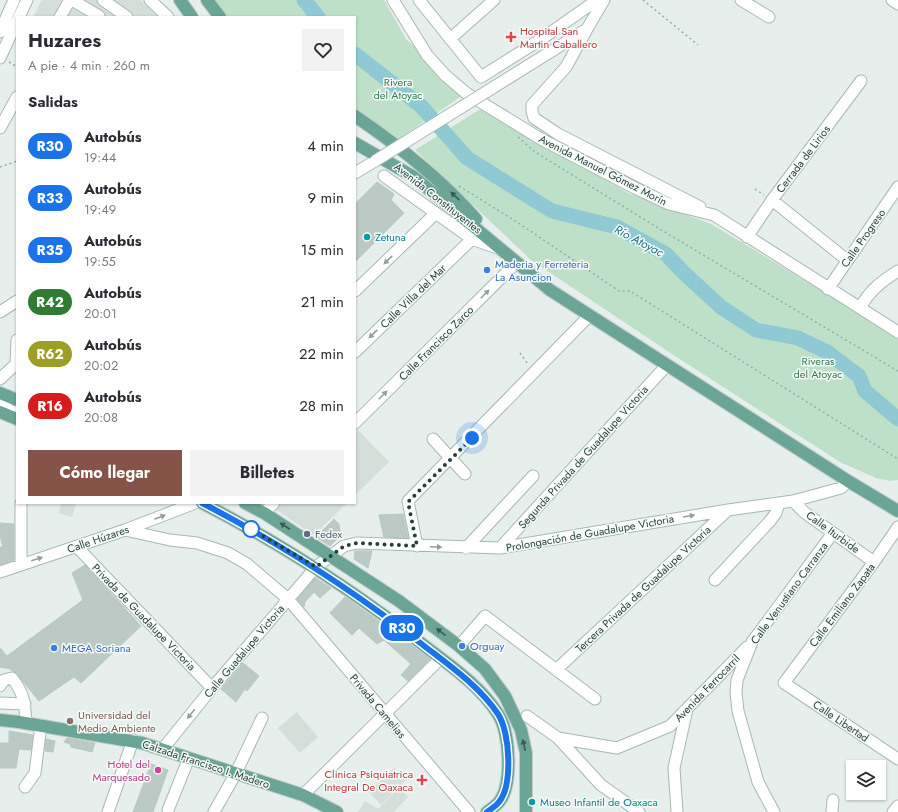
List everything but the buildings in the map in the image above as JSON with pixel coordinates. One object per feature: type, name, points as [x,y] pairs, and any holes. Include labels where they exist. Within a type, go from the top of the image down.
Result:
[{"type":"main road","points":[[180,0],[191,16]]},
{"type":"main road","points":[[207,0],[219,16]]},
{"type":"main road","name":"Avenida Constituyentes","points":[[356,117],[385,136],[417,162],[460,201],[480,223],[488,237]]},
{"type":"main road","name":"Avenida Constituyentes","points":[[356,144],[414,176],[488,237]]},
{"type":"main road","points":[[488,237],[516,263],[550,290],[848,481],[898,511]]},
{"type":"main road","points":[[0,393],[16,400]]},
{"type":"main road","points":[[0,412],[16,420]]},
{"type":"main road","points":[[204,504],[316,567],[390,619],[477,688],[500,716],[506,737],[508,758],[508,771],[504,790],[499,802],[487,812]]},
{"type":"main road","points":[[247,504],[264,513],[330,555],[399,601],[459,646],[485,669],[505,696],[521,730],[526,753],[526,812]]},
{"type":"main road","name":"Calzada Francisco I. Madero","points":[[0,720],[133,740],[303,795],[337,812]]},
{"type":"main road","points":[[508,771],[517,780],[526,772]]},
{"type":"street","points":[[0,58],[14,0]]},
{"type":"street","points":[[19,16],[27,0]]},
{"type":"street","points":[[61,16],[71,0],[98,16]]},
{"type":"street","points":[[103,0],[126,16]]},
{"type":"street","points":[[150,0],[167,16]]},
{"type":"street","name":"Avenida Manuel Gómez Morín","points":[[393,0],[427,55],[445,75],[474,98],[541,139],[635,188],[669,204],[714,215],[828,289],[898,332]]},
{"type":"street","points":[[419,0],[481,77],[543,38],[597,0]]},
{"type":"street","points":[[450,39],[494,0]]},
{"type":"street","points":[[604,0],[566,67],[532,104],[534,118],[558,134],[714,215]]},
{"type":"street","points":[[741,0],[769,17]]},
{"type":"street","points":[[892,0],[898,4]]},
{"type":"street","points":[[6,31],[16,22]]},
{"type":"street","points":[[356,172],[587,29]]},
{"type":"street","name":"Cerrada de Lirios","points":[[747,237],[772,200],[861,81]]},
{"type":"street","points":[[0,128],[16,99]]},
{"type":"street","points":[[384,176],[472,239],[500,249]]},
{"type":"street","name":"Calle Progreso","points":[[828,289],[898,187]]},
{"type":"street","points":[[772,200],[847,260]]},
{"type":"street","points":[[356,290],[436,213]]},
{"type":"street","name":"Calle Villa del Mar","points":[[356,351],[472,239]]},
{"type":"street","name":"Calle Francisco Zarco","points":[[356,422],[516,263]]},
{"type":"street","points":[[860,308],[865,299],[880,283],[898,271]]},
{"type":"street","points":[[0,312],[16,302]]},
{"type":"street","points":[[417,546],[408,502],[536,373],[589,316]]},
{"type":"street","points":[[0,379],[16,364]]},
{"type":"street","name":"Segunda Privada de Guadalupe Victoria","points":[[500,548],[667,365]]},
{"type":"street","points":[[0,400],[9,410],[16,413]]},
{"type":"street","points":[[433,439],[465,474]]},
{"type":"street","points":[[466,548],[533,476]]},
{"type":"street","name":"Prolongación de Guadalupe Victoria","points":[[330,555],[344,546],[357,543],[500,548],[728,510],[792,501],[841,488],[848,481]]},
{"type":"street","name":"Calle Iturbide","points":[[792,501],[805,513],[874,562]]},
{"type":"street","points":[[715,580],[770,521],[776,513],[779,503]]},
{"type":"street","points":[[21,504],[21,564]]},
{"type":"street","name":"Calle Húzares","points":[[0,572],[77,547],[192,504]]},
{"type":"street","points":[[264,513],[273,504]]},
{"type":"street","name":"Tercera Privada de Guadalupe Victoria","points":[[557,669],[728,510]]},
{"type":"street","name":"Calle Emiliano Zapata","points":[[784,682],[874,562],[898,526]]},
{"type":"street","name":"Privada Camelias","points":[[125,530],[170,540],[197,543],[228,553],[247,564],[288,599],[469,812]]},
{"type":"street","name":"Calle Venustiano Carranza","points":[[774,812],[758,782],[737,705],[737,680],[752,642],[833,533]]},
{"type":"street","name":"Privada de Guadalupe Victoria","points":[[77,547],[212,688]]},
{"type":"street","name":"Calle Guadalupe Victoria","points":[[162,750],[212,688],[288,599],[316,567],[330,555]]},
{"type":"street","points":[[459,646],[485,616],[595,699]]},
{"type":"street","name":"Avenida Ferrocarril","points":[[527,716],[558,738],[617,748],[670,726],[752,642]]},
{"type":"street","points":[[303,795],[440,658]]},
{"type":"street","points":[[0,686],[4,680],[12,678],[21,689],[25,704],[26,723]]},
{"type":"street","name":"Calle Libertad","points":[[784,682],[898,759]]},
{"type":"street","points":[[0,703],[25,704]]},
{"type":"street","points":[[677,812],[674,768],[687,709]]},
{"type":"street","points":[[214,812],[236,773],[262,718]]},
{"type":"street","points":[[25,787],[35,773],[41,725]]},
{"type":"street","points":[[558,738],[600,785],[639,812]]},
{"type":"street","points":[[108,812],[133,740]]},
{"type":"street","points":[[168,810],[189,758]]},
{"type":"street","points":[[832,812],[833,800]]},
{"type":"street","points":[[893,812],[898,806]]},
{"type":"path","points":[[643,0],[698,45]]},
{"type":"path","points":[[518,137],[536,152],[664,231],[898,371]]},
{"type":"path","points":[[0,167],[16,161]]},
{"type":"path","points":[[456,184],[517,222],[619,291],[630,291],[898,459]]},
{"type":"path","points":[[520,353],[536,373]]},
{"type":"shaded area","points":[[42,0],[140,0],[157,16],[34,16]]},
{"type":"shaded area","points":[[357,429],[389,462],[356,494]]},
{"type":"shaded area","points":[[61,504],[76,504],[72,517],[59,513]]},
{"type":"shaded area","points":[[280,504],[346,504],[314,535],[275,509]]},
{"type":"shaded area","points":[[297,712],[318,737],[300,753],[278,728]]},
{"type":"shaded area","points":[[394,768],[406,780],[381,805],[369,792]]},
{"type":"shaded area","points":[[399,788],[408,797],[394,812],[358,812],[365,801],[378,809]]},
{"type":"green space","name":"Rivera del Atoyac","points":[[210,0],[384,0],[406,39],[466,93],[397,140],[356,113],[356,16],[219,16]]},
{"type":"green space","name":"Riveras del Atoyac","points":[[482,108],[630,194],[711,224],[854,310],[898,339],[898,480],[890,481],[876,478],[840,462],[675,356],[531,260],[415,150]]},
{"type":"waterway","name":"Río Atoyac","points":[[304,0],[317,16]]},
{"type":"waterway","name":"Río Atoyac","points":[[356,55],[421,106],[467,158],[552,211],[617,227],[666,254],[721,307],[756,330],[798,338],[827,352],[859,376],[865,391],[898,419]]},
{"type":"bus line","name":"R30","points":[[204,504],[316,567],[390,619],[477,688],[500,716],[506,737],[508,758],[508,771],[504,790],[499,802],[487,812]]},
{"type":"place","name":"Hospital San Martin Caballero","points":[[511,37]]},
{"type":"place","name":"Zetuna","points":[[367,237]]},
{"type":"place","name":"Maderia y Ferreteria La Asuncion","points":[[487,270]]},
{"type":"place","name":"Fedex","points":[[307,534]]},
{"type":"place","name":"Orguay","points":[[462,646]]},
{"type":"place","name":"MEGA Soriana","points":[[54,648]]},
{"type":"place","name":"Universidad del Medio Ambiente","points":[[70,721]]},
{"type":"place","name":"Hotel del Marquesado","points":[[158,770]]},
{"type":"place","name":"Clinica Psiquiatrica Integral De Oaxaca","points":[[422,780]]},
{"type":"place","name":"Museo Infantil de Oaxaca","points":[[532,802]]},
{"type":"route","points":[[251,529],[316,567],[344,546],[357,543],[417,546],[408,502],[472,438]]}]
